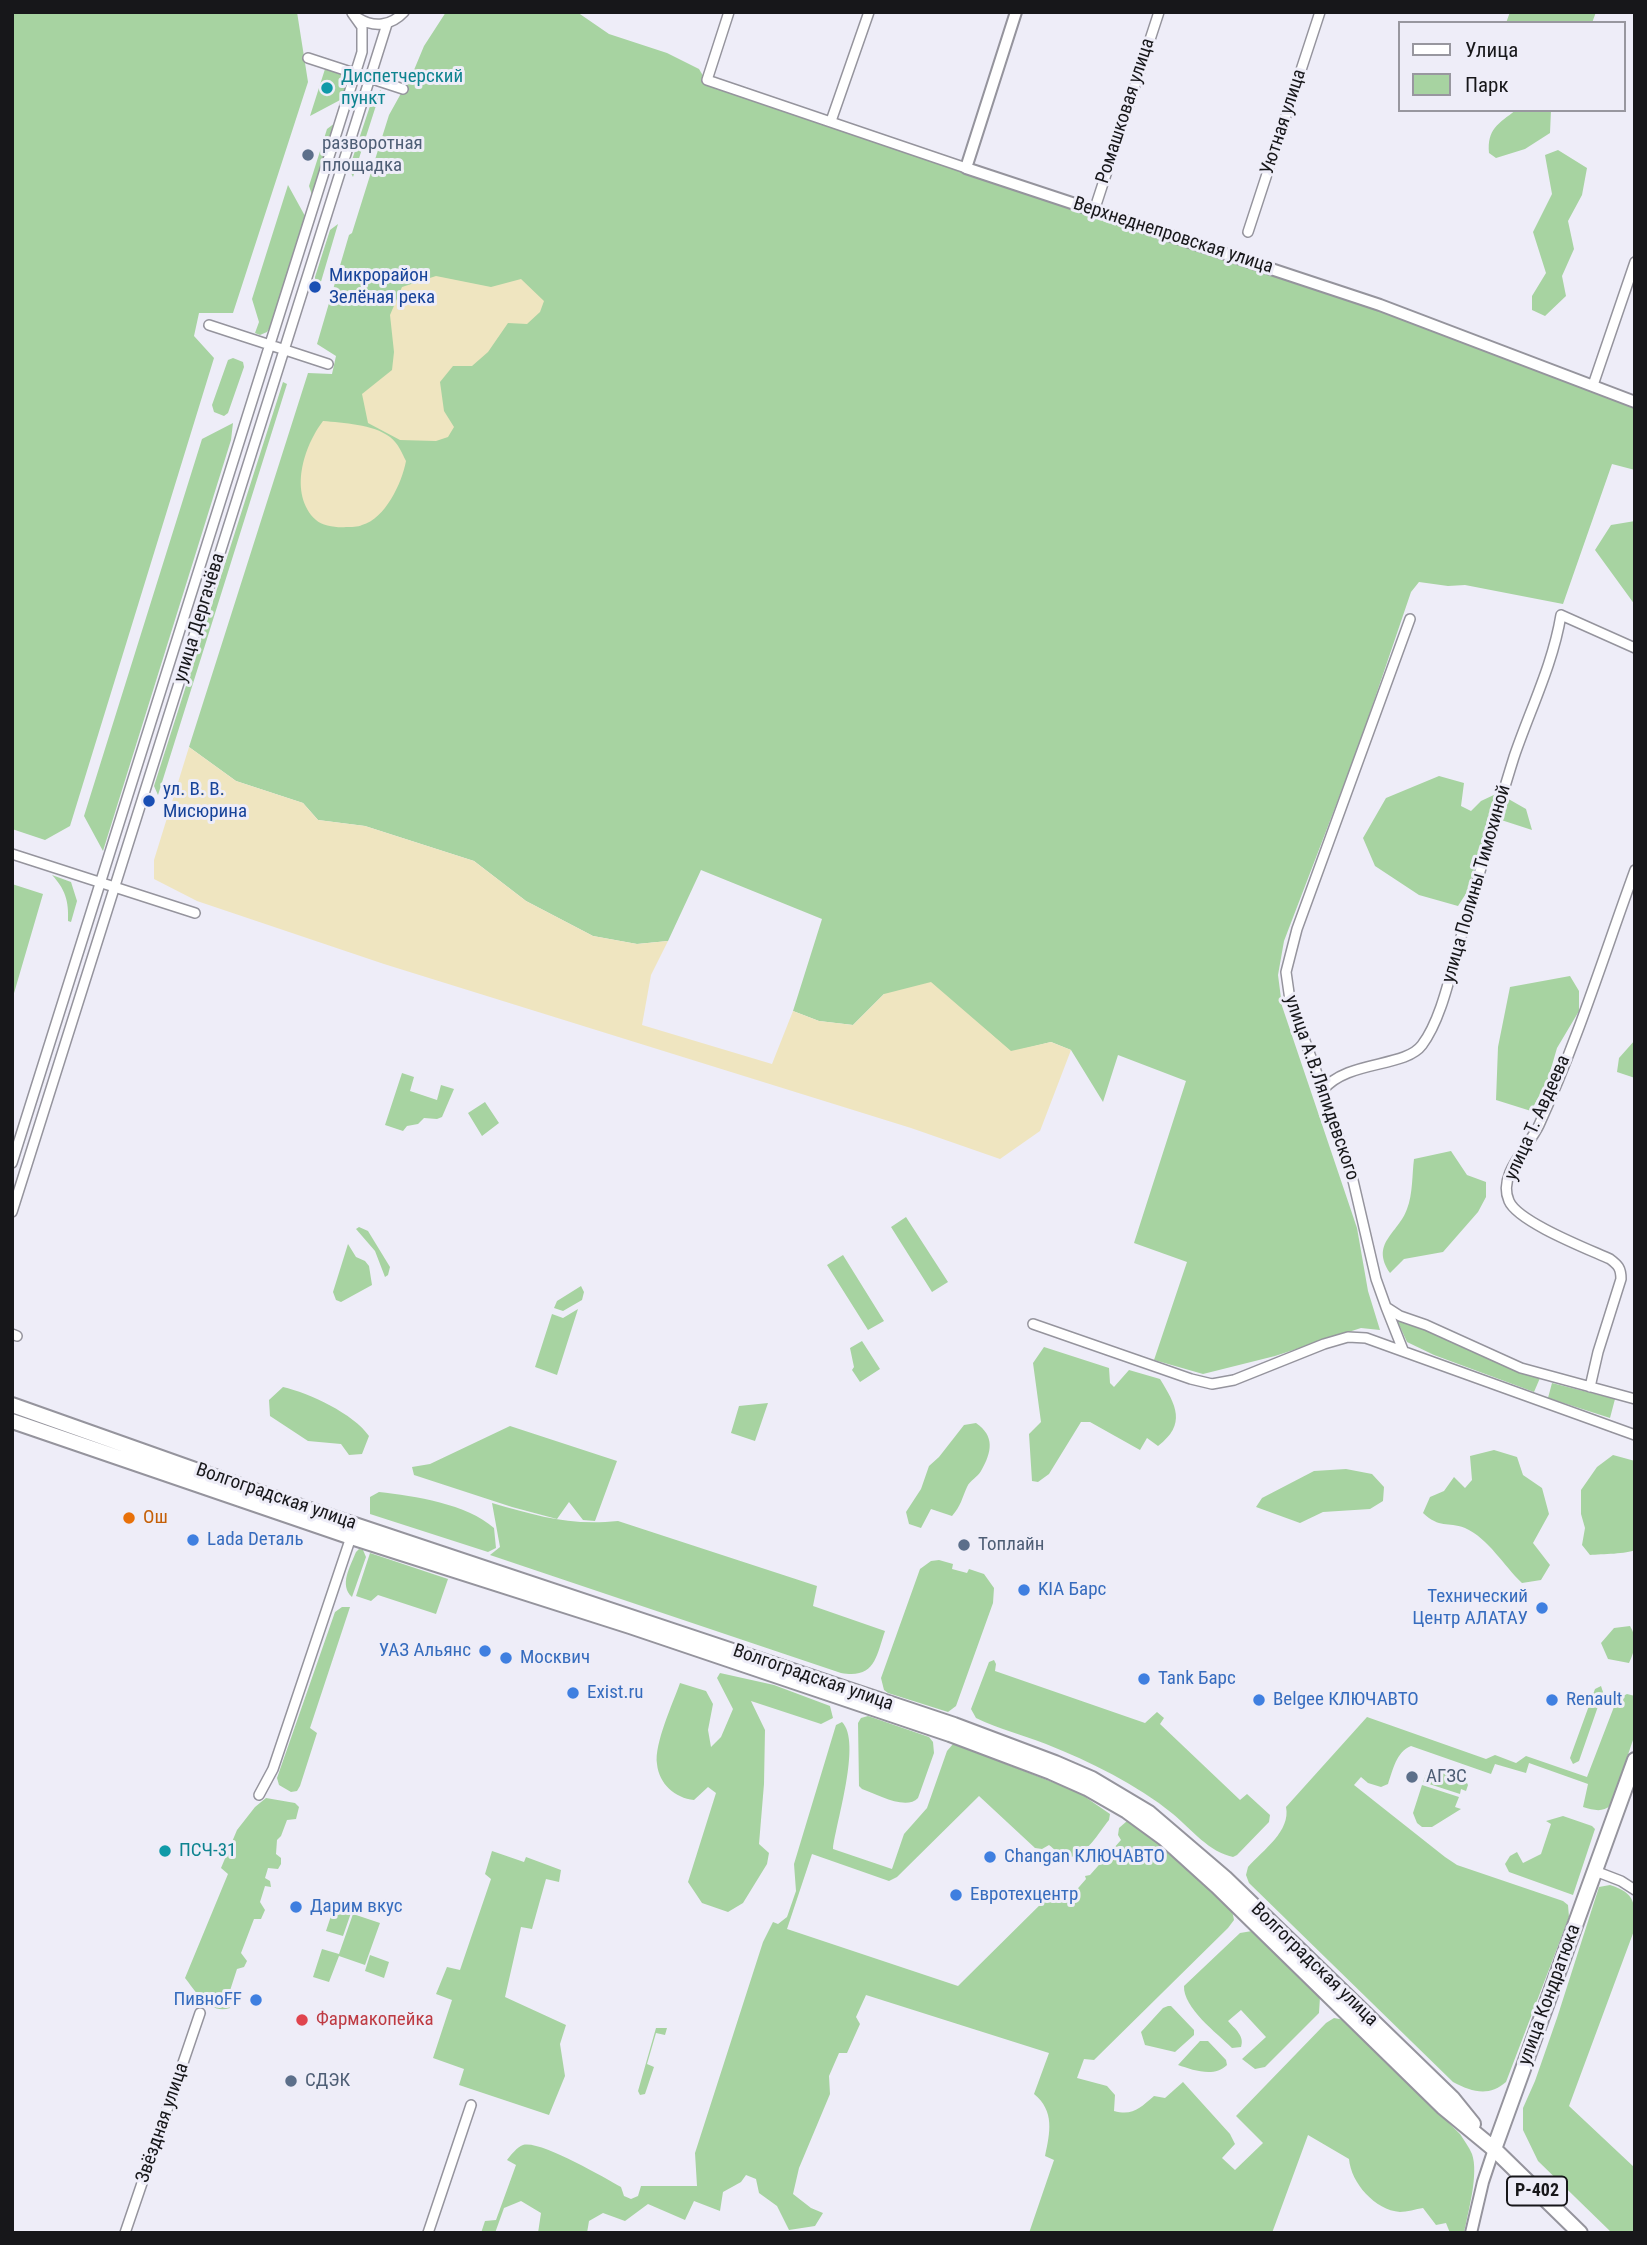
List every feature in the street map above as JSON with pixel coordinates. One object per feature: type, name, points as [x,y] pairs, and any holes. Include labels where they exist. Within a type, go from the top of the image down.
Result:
[{"type":"main road","name":"Волгоградская улица","points":[[13,1405],[513,1583],[967,1730],[1055,1762],[1092,1779],[1136,1804],[1172,1830],[1225,1878],[1452,2098],[1494,2149],[1580,2233]]},
{"type":"main road","name":"Волгоградская улица","points":[[12,1421],[351,1537],[513,1583]]},
{"type":"main road","name":"улица Кондратюка","points":[[1494,2149],[1635,1760]]},
{"type":"street","points":[[352,13],[367,23],[387,24],[404,12]]},
{"type":"street","name":"Верхнеднепровская улица","points":[[729,12],[707,80],[1332,288],[1635,402]]},
{"type":"street","points":[[831,121],[869,12]]},
{"type":"street","points":[[966,168],[1016,12]]},
{"type":"street","name":"Ромашковая улица","points":[[1094,211],[1159,12]]},
{"type":"street","name":"Уютная улица","points":[[1248,232],[1320,12]]},
{"type":"street","name":"улица Дергачёва","points":[[12,1212],[116,886],[364,46],[362,27],[352,13]]},
{"type":"street","name":"улица Дергачёва","points":[[12,1163],[101,881],[387,24]]},
{"type":"street","points":[[308,58],[403,89]]},
{"type":"street","points":[[1592,385],[1635,262]]},
{"type":"street","points":[[209,325],[328,364]]},
{"type":"street","name":"улица Полины Тимохиной","points":[[1323,1090],[1332,1080],[1345,1074],[1416,1053],[1424,1043],[1442,1002],[1514,756],[1557,636],[1560,615],[1635,648]]},
{"type":"street","name":"улица А.В.Ляпидевского","points":[[1403,1350],[1376,1279],[1352,1176],[1287,985],[1289,957],[1312,886],[1410,620]]},
{"type":"street","points":[[12,854],[195,913]]},
{"type":"street","name":"улица Т. Авдеева","points":[[1590,1387],[1621,1271],[1610,1259],[1536,1224],[1518,1212],[1509,1201],[1507,1187],[1514,1165],[1540,1124],[1582,1018],[1635,870]]},
{"type":"street","points":[[1386,1307],[1400,1316],[1521,1368],[1635,1399]]},
{"type":"street","points":[[1033,1324],[1212,1384],[1234,1380],[1324,1344],[1348,1337],[1366,1338],[1635,1435]]},
{"type":"street","points":[[259,1795],[273,1769],[351,1537]]},
{"type":"street","points":[[1595,1871],[1621,1881],[1635,1890]]},
{"type":"street","name":"Звёздная улица","points":[[125,2233],[200,2013]]},
{"type":"street","points":[[428,2233],[471,2105]]},
{"type":"street","name":"улица Кондратюка","points":[[1471,2233],[1494,2149]]},
{"type":"green space","points":[[12,12],[297,12],[308,82],[233,313],[199,313],[194,336],[214,358],[70,826],[45,840],[12,829]]},
{"type":"green space","points":[[446,12],[577,12],[609,34],[667,53],[699,69],[708,84],[1465,340],[1635,406],[1635,470],[1612,464],[1563,604],[1465,585],[1448,586],[1419,582],[1411,592],[1359,745],[1284,941],[1278,975],[1282,1006],[1357,1228],[1368,1291],[1380,1330],[1361,1328],[1275,1356],[1203,1374],[1154,1360],[1187,1262],[1134,1243],[1186,1081],[1118,1055],[1103,1102],[1071,1050],[1051,1042],[1011,1052],[986,1030],[884,994],[853,1025],[819,1021],[793,1011],[822,919],[701,870],[668,941],[637,944],[593,936],[526,901],[474,861],[365,826],[318,820],[303,803],[236,781],[189,747],[308,373],[332,374],[336,356],[317,344],[349,235],[352,233],[389,115],[424,46]]},
{"type":"green space","points":[[1510,12],[1596,12],[1593,21],[1507,21]]},
{"type":"green space","points":[[325,69],[343,74],[347,82],[342,99],[310,116]]},
{"type":"green space","points":[[381,90],[353,177],[349,169],[374,94]]},
{"type":"green space","points":[[1513,112],[1551,112],[1550,133],[1525,149],[1496,158],[1489,153],[1489,145],[1492,133],[1499,123]]},
{"type":"green space","points":[[335,123],[312,195],[309,186],[327,129]]},
{"type":"green space","points":[[1558,150],[1587,168],[1582,195],[1568,221],[1574,249],[1562,276],[1566,296],[1545,316],[1532,310],[1532,296],[1546,273],[1533,232],[1552,194],[1545,155]]},
{"type":"green space","points":[[288,185],[305,216],[270,327],[260,335],[255,333],[259,322],[252,299]]},
{"type":"green space","points":[[338,224],[319,285],[315,277],[330,230]]},
{"type":"green space","points":[[233,358],[243,362],[244,367],[228,413],[224,416],[214,412],[212,405],[228,360]]},
{"type":"green space","points":[[283,382],[287,384],[158,795],[154,786]]},
{"type":"green space","points":[[233,423],[231,440],[103,851],[84,816],[202,439]]},
{"type":"green space","points":[[1635,521],[1635,605],[1595,550],[1611,525]]},
{"type":"green space","points":[[1439,776],[1464,783],[1461,806],[1471,811],[1481,801],[1498,793],[1526,809],[1532,830],[1492,817],[1467,892],[1458,906],[1419,895],[1375,866],[1363,838],[1386,798]]},
{"type":"green space","points":[[52,875],[71,882],[77,901],[71,922],[68,921],[65,896]]},
{"type":"green space","points":[[12,884],[43,894],[12,1000]]},
{"type":"green space","points":[[1570,976],[1579,991],[1579,1011],[1557,1048],[1548,1079],[1531,1111],[1496,1100],[1498,1047],[1510,987]]},
{"type":"green space","points":[[1635,1040],[1635,1078],[1617,1072],[1619,1058]]},
{"type":"green space","points":[[402,1073],[414,1077],[410,1091],[437,1100],[441,1085],[454,1089],[442,1117],[424,1118],[418,1124],[407,1126],[403,1131],[385,1125]]},
{"type":"green space","points":[[485,1102],[499,1123],[482,1136],[468,1113]]},
{"type":"green space","points":[[1451,1151],[1467,1175],[1486,1182],[1486,1197],[1478,1212],[1443,1252],[1404,1259],[1390,1273],[1383,1254],[1384,1246],[1407,1209],[1414,1159]]},
{"type":"green space","points":[[906,1217],[948,1282],[932,1292],[891,1227]]},
{"type":"green space","points":[[359,1227],[368,1231],[390,1267],[385,1277],[375,1251],[356,1229]]},
{"type":"green space","points":[[348,1244],[356,1257],[369,1266],[372,1285],[341,1302],[336,1300],[333,1292]]},
{"type":"green space","points":[[843,1255],[884,1321],[868,1330],[827,1265]]},
{"type":"green space","points":[[581,1286],[584,1292],[582,1300],[563,1311],[554,1308],[557,1301]]},
{"type":"green space","points":[[578,1309],[557,1375],[535,1367],[552,1314],[563,1318]]},
{"type":"green space","points":[[1396,1318],[1540,1378],[1534,1392],[1434,1355],[1407,1342]]},
{"type":"green space","points":[[862,1341],[880,1369],[860,1382],[852,1370],[854,1367],[850,1348]]},
{"type":"green space","points":[[1044,1347],[1109,1368],[1110,1383],[1114,1387],[1129,1370],[1160,1379],[1174,1406],[1176,1422],[1173,1430],[1158,1446],[1147,1438],[1140,1450],[1090,1422],[1081,1422],[1049,1474],[1038,1482],[1032,1481],[1029,1434],[1041,1422],[1033,1363]]},
{"type":"green space","points":[[1552,1383],[1615,1399],[1610,1418],[1548,1398]]},
{"type":"green space","points":[[283,1387],[318,1399],[353,1420],[369,1436],[362,1454],[349,1455],[341,1444],[308,1441],[270,1416],[269,1400]]},
{"type":"green space","points":[[768,1403],[755,1441],[731,1433],[739,1406]]},
{"type":"green space","points":[[976,1423],[989,1439],[988,1457],[981,1471],[968,1485],[957,1509],[952,1516],[931,1509],[921,1528],[909,1524],[906,1512],[921,1489],[929,1466],[964,1425]]},
{"type":"green space","points":[[510,1426],[617,1461],[595,1521],[583,1520],[569,1502],[557,1519],[414,1475],[412,1467],[430,1464]]},
{"type":"green space","points":[[1494,1450],[1517,1457],[1523,1475],[1542,1488],[1549,1514],[1533,1543],[1550,1565],[1541,1580],[1522,1583],[1489,1545],[1474,1533],[1459,1526],[1434,1521],[1423,1513],[1430,1497],[1444,1491],[1454,1477],[1465,1488],[1472,1480],[1470,1456]]},
{"type":"green space","points":[[1613,1455],[1635,1461],[1635,1550],[1590,1555],[1582,1545],[1585,1528],[1581,1514],[1581,1490],[1597,1467]]},
{"type":"green space","points":[[1346,1469],[1372,1474],[1384,1487],[1383,1501],[1370,1509],[1323,1512],[1300,1523],[1256,1507],[1262,1498],[1314,1471]]},
{"type":"green space","points":[[379,1492],[424,1499],[470,1513],[494,1528],[496,1548],[488,1552],[370,1514],[370,1497]]},
{"type":"green space","points":[[492,1503],[569,1521],[618,1521],[817,1586],[813,1606],[885,1631],[876,1657],[861,1673],[841,1673],[490,1555],[500,1547]]},
{"type":"green space","points":[[359,1549],[363,1550],[366,1557],[352,1597],[346,1587],[346,1581]]},
{"type":"green space","points":[[370,1553],[448,1579],[436,1614],[378,1595],[371,1601],[356,1596]]},
{"type":"green space","points":[[931,1561],[953,1564],[952,1569],[967,1573],[969,1569],[984,1574],[994,1588],[993,1603],[956,1706],[948,1712],[888,1693],[884,1690],[881,1678],[920,1569]]},
{"type":"green space","points":[[342,1607],[350,1607],[310,1728],[317,1733],[300,1786],[297,1791],[291,1792],[279,1785],[277,1778],[335,1612]]},
{"type":"green space","points":[[1630,1626],[1635,1644],[1629,1663],[1608,1659],[1601,1643],[1614,1628]]},
{"type":"green space","points":[[994,1660],[995,1671],[1145,1723],[1157,1712],[1164,1718],[1160,1724],[1240,1800],[1247,1794],[1270,1815],[1269,1822],[1237,1855],[1233,1857],[1224,1854],[1201,1840],[1159,1803],[1112,1774],[1063,1751],[976,1718],[971,1709],[989,1662]]},
{"type":"green space","points":[[720,1673],[774,1685],[830,1706],[833,1718],[821,1724],[751,1701],[765,1730],[759,1844],[769,1853],[767,1864],[743,1903],[728,1912],[702,1903],[688,1882],[716,1793],[708,1787],[694,1800],[680,1796],[665,1784],[657,1764],[661,1735],[680,1683],[706,1691],[713,1704],[708,1730],[711,1747],[721,1737],[733,1709],[717,1678]]},
{"type":"green space","points":[[1601,1686],[1603,1692],[1579,1761],[1573,1764],[1570,1758],[1595,1689]]},
{"type":"green space","points":[[1627,1694],[1635,1696],[1635,1734],[1611,1805],[1601,1810],[1583,1807],[1588,1784],[1529,1763],[1526,1773],[1495,1764],[1491,1774],[1411,1746],[1398,1757],[1388,1784],[1381,1787],[1368,1783],[1361,1777],[1354,1785],[1457,1865],[1568,1905],[1569,1917],[1506,2082],[1493,2090],[1480,2091],[1453,2082],[1249,1883],[1246,1875],[1248,1867],[1280,1832],[1286,1816],[1286,1807],[1367,1717],[1486,1759],[1495,1755],[1516,1763],[1526,1756],[1587,1777],[1617,1699]]},
{"type":"green space","points":[[868,1716],[929,1737],[933,1742],[934,1753],[918,1798],[913,1802],[891,1800],[859,1786],[858,1723],[861,1718]]},
{"type":"green space","points":[[842,1722],[847,1732],[849,1764],[833,1849],[892,1869],[904,1834],[927,1808],[947,1751],[953,1744],[960,1742],[962,1747],[1078,1792],[1110,1814],[1109,1820],[1086,1849],[1068,1857],[1049,1845],[1042,1849],[1035,1848],[979,1796],[897,1877],[889,1881],[812,1854],[787,1929],[958,1986],[1056,1889],[1066,1902],[1086,1879],[1085,1876],[1090,1875],[1121,1840],[1118,1835],[1119,1828],[1127,1821],[1133,1822],[1232,1910],[1234,1920],[1094,2060],[1084,2059],[1077,2078],[1107,2086],[1115,2095],[1114,2111],[1121,2112],[1136,2110],[1154,2096],[1165,2098],[1183,2082],[1230,2134],[1235,2144],[1222,2158],[1235,2170],[1263,2143],[1236,2116],[1326,2023],[1334,2018],[1345,2020],[1460,2134],[1472,2154],[1474,2182],[1464,2233],[1450,2233],[1446,2223],[1436,2225],[1423,2208],[1400,2212],[1373,2201],[1359,2186],[1349,2159],[1308,2135],[1272,2233],[1029,2233],[1054,2160],[1045,2156],[1049,2131],[1048,2115],[1034,2094],[1049,2053],[866,1995],[856,2017],[860,2024],[847,2053],[839,2053],[829,2076],[830,2094],[799,2168],[793,2194],[811,2208],[823,2213],[815,2226],[789,2230],[777,2206],[759,2193],[756,2179],[746,2175],[741,2182],[723,2192],[720,2211],[694,2201],[685,2220],[648,2204],[625,2221],[603,2213],[589,2221],[587,2233],[538,2233],[541,2213],[521,2201],[504,2208],[495,2233],[481,2233],[485,2221],[496,2220],[516,2165],[507,2160],[523,2145],[543,2148],[572,2160],[621,2187],[624,2196],[631,2199],[638,2196],[641,2186],[697,2186],[695,2153],[763,1942],[773,1922],[778,1924],[787,1917],[796,1891],[794,1864],[836,1725]]},
{"type":"green space","points":[[1431,1769],[1466,1781],[1466,1791],[1461,1789],[1460,1794],[1423,1782]]},
{"type":"green space","points":[[1422,1785],[1459,1797],[1455,1807],[1461,1809],[1432,1827],[1422,1827],[1413,1813]]},
{"type":"green space","points":[[266,1798],[295,1803],[299,1807],[296,1819],[287,1820],[277,1840],[276,1854],[281,1858],[281,1864],[278,1869],[268,1868],[265,1878],[270,1881],[271,1887],[265,1886],[260,1902],[265,1910],[261,1919],[254,1919],[241,1953],[247,1961],[244,1967],[237,1969],[226,2003],[230,2008],[216,2008],[204,2001],[185,1978],[228,1874],[221,1868],[237,1830],[255,1807]]},
{"type":"green space","points":[[1563,1816],[1595,1829],[1573,1895],[1509,1872],[1505,1864],[1510,1856],[1517,1852],[1523,1863],[1541,1854],[1551,1824],[1546,1821]]},
{"type":"green space","points":[[492,1851],[524,1862],[526,1857],[561,1870],[559,1882],[546,1879],[532,1929],[521,1927],[505,1997],[566,2025],[560,2044],[565,2076],[549,2115],[459,2085],[464,2069],[433,2058],[452,2000],[436,1994],[447,1967],[460,1970],[491,1879],[485,1874]]},
{"type":"green space","points":[[1610,1885],[1625,1892],[1632,1900],[1635,1928],[1569,2106],[1635,2168],[1635,2233],[1612,2233],[1538,2161],[1523,2130],[1523,2108],[1557,2018],[1599,1887]]},
{"type":"green space","points":[[334,1907],[351,1913],[343,1936],[326,1931]]},
{"type":"green space","points":[[353,1914],[380,1923],[365,1965],[339,1956],[329,1982],[313,1977],[322,1949],[339,1954]]},
{"type":"green space","points":[[1252,1931],[1320,1997],[1319,2013],[1265,2067],[1255,2069],[1242,2059],[1266,2037],[1241,2010],[1228,2021],[1242,2039],[1241,2047],[1232,2048],[1195,2011],[1185,1994],[1184,1986],[1240,1933]]},
{"type":"green space","points":[[370,1955],[389,1962],[384,1978],[365,1971]]},
{"type":"green space","points":[[1168,2006],[1194,2030],[1194,2035],[1175,2052],[1145,2045],[1141,2032]]},
{"type":"green space","points":[[656,2028],[667,2028],[665,2035],[656,2033],[647,2064],[654,2067],[645,2094],[640,2095],[638,2091]]},
{"type":"green space","points":[[1200,2041],[1208,2041],[1226,2060],[1227,2065],[1210,2072],[1178,2065]]},
{"type":"sand","points":[[436,276],[491,287],[521,279],[544,301],[540,312],[527,324],[508,323],[488,352],[472,366],[453,366],[440,382],[444,411],[454,427],[448,437],[436,441],[400,440],[368,423],[362,394],[392,370],[394,352],[390,315],[402,287]]},
{"type":"sand","points":[[323,421],[375,429],[395,442],[406,461],[401,479],[385,508],[378,516],[360,526],[339,527],[322,524],[307,509],[301,484],[302,470],[310,443]]},
{"type":"sand","points":[[189,747],[236,781],[303,803],[318,820],[365,826],[474,861],[526,901],[593,936],[637,944],[668,941],[651,975],[642,1025],[772,1064],[793,1011],[819,1021],[853,1025],[884,994],[931,982],[1011,1051],[1051,1042],[1071,1050],[1040,1131],[1000,1159],[911,1128],[384,964],[197,901],[154,879],[154,860]]},
{"type":"place","name":"Диспетчерский пункт","points":[[327,88]]},
{"type":"place","name":"разворотная площадка","points":[[308,155]]},
{"type":"place","name":"Микрорайон Зелёная река","points":[[315,287]]},
{"type":"place","name":"ул. В. В. Мисюрина","points":[[149,801]]},
{"type":"place","name":"Ош","points":[[129,1518]]},
{"type":"place","name":"Lada Dеталь","points":[[193,1540]]},
{"type":"place","name":"Топлайн","points":[[964,1545]]},
{"type":"place","name":"KIA Барс","points":[[1024,1590]]},
{"type":"place","name":"Технический Центр АЛАТАУ","points":[[1542,1608]]},
{"type":"place","name":"УАЗ Альянс","points":[[485,1651]]},
{"type":"place","name":"Москвич","points":[[506,1658]]},
{"type":"place","name":"Tank Барс","points":[[1144,1679]]},
{"type":"place","name":"Exist.ru","points":[[573,1693]]},
{"type":"place","name":"Belgee КЛЮЧАВТО","points":[[1259,1700]]},
{"type":"place","name":"Renault","points":[[1552,1700]]},
{"type":"place","name":"АГЗС","points":[[1412,1777]]},
{"type":"place","name":"ПСЧ-31","points":[[165,1851]]},
{"type":"place","name":"Changan КЛЮЧАВТО","points":[[990,1857]]},
{"type":"place","name":"Евротехцентр","points":[[956,1895]]},
{"type":"place","name":"Дарим вкус","points":[[296,1907]]},
{"type":"place","name":"ПивноFF","points":[[256,2000]]},
{"type":"place","name":"Фармакопейка","points":[[302,2020]]},
{"type":"place","name":"СДЭК","points":[[291,2081]]}]
